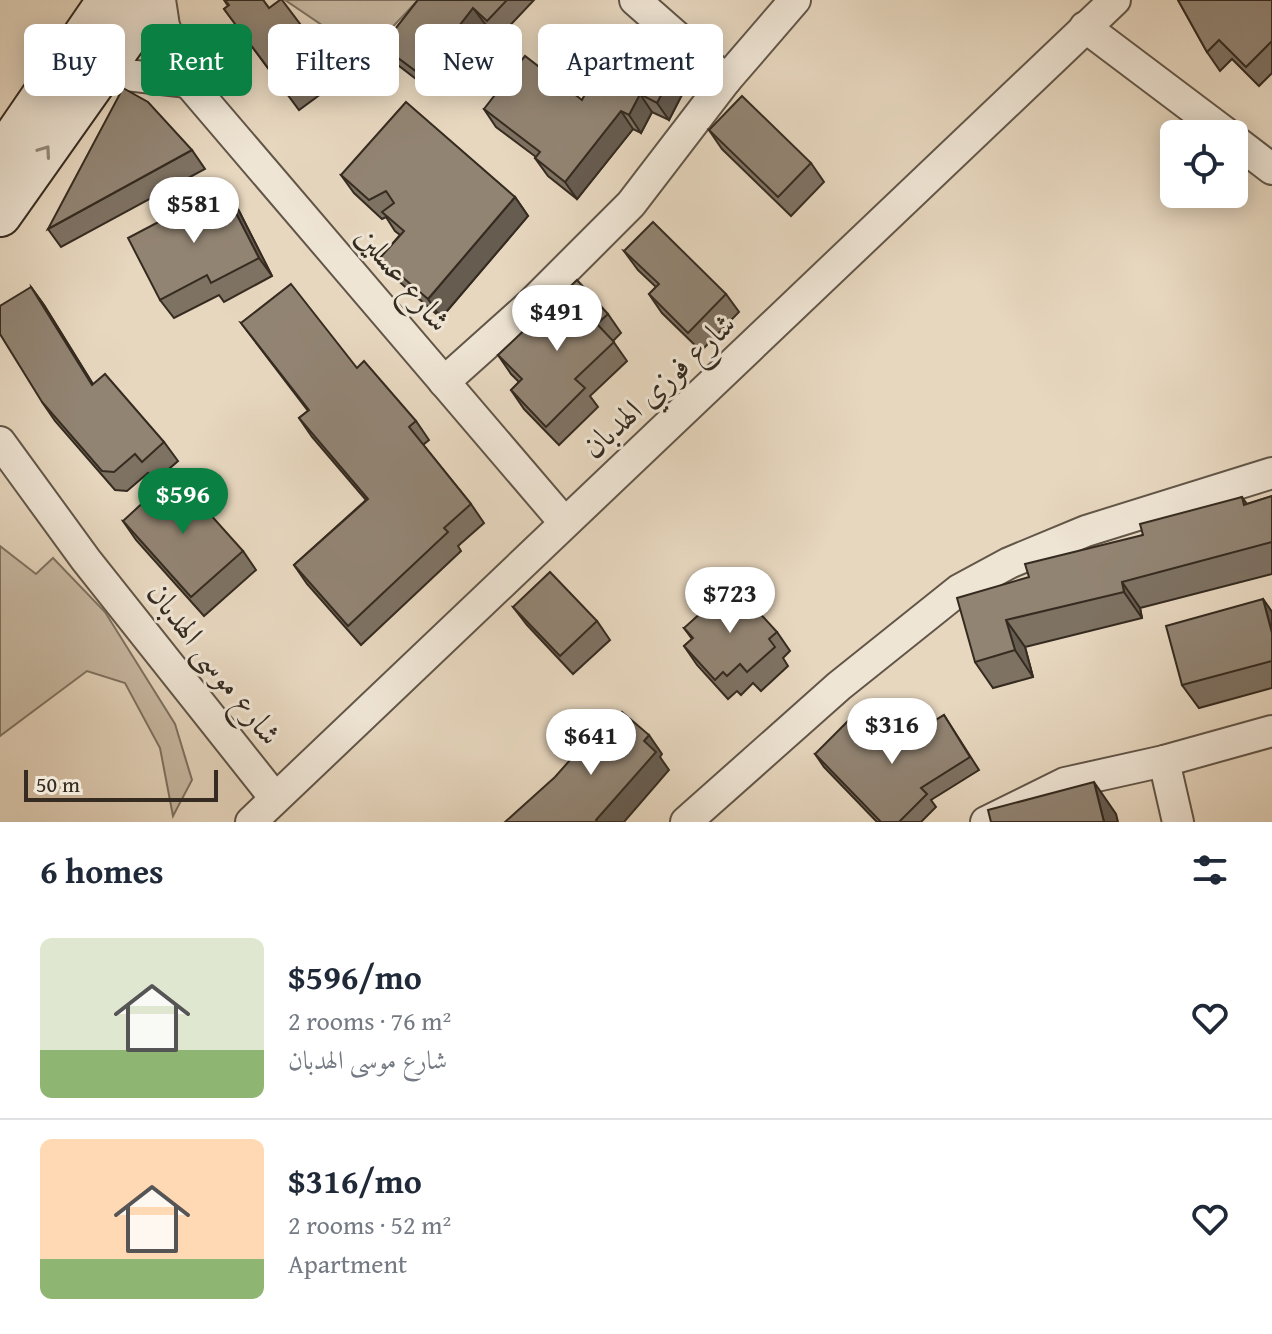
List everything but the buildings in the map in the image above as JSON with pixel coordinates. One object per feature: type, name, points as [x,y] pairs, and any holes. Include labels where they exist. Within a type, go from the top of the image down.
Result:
[{"type":"street","points":[[0,159],[109,0]]},
{"type":"street","points":[[125,37],[152,0]]},
{"type":"street","name":"شارع عسلين","points":[[160,0],[164,24]]},
{"type":"street","points":[[635,0],[726,80]]},
{"type":"street","points":[[444,382],[530,305],[631,204],[726,80],[795,0]]},
{"type":"street","name":"شارع فوزي الهدبان","points":[[251,822],[1115,0]]},
{"type":"street","points":[[1085,27],[1208,120]]},
{"type":"street","points":[[0,215],[83,96]]},
{"type":"street","name":"شارع عسلين","points":[[200,96],[310,220],[564,522]]},
{"type":"street","points":[[1248,151],[1272,169]]},
{"type":"street","name":"شارع موسى الهدبان","points":[[0,442],[86,560],[275,798]]},
{"type":"street","name":"شارع موسى الهدبان","points":[[0,472],[41,496]]},
{"type":"street","points":[[686,822],[839,686],[959,590],[1009,563],[1086,531],[1272,473]]},
{"type":"street","points":[[986,822],[1065,783],[1164,761],[1272,731]]},
{"type":"street","points":[[1164,761],[1178,822]]},
{"type":"shaded area","points":[[285,0],[418,0],[395,24],[320,24]]},
{"type":"shaded area","points":[[0,546],[36,574],[53,558],[105,612],[175,724],[192,780],[173,816],[160,748],[125,683],[87,671],[0,736]]}]
